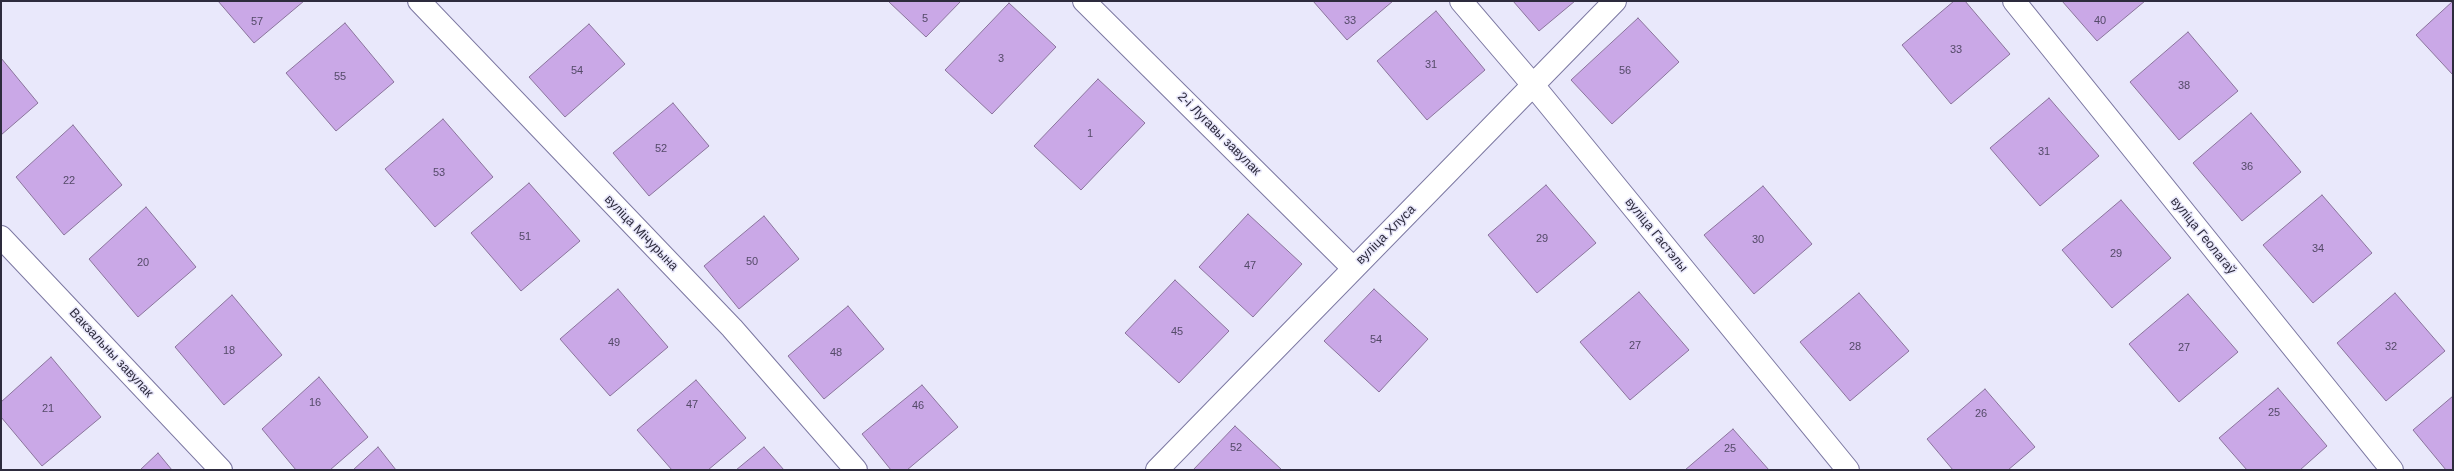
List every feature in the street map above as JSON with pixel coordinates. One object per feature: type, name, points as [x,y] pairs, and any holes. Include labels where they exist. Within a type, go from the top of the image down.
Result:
[{"type":"street","name":"вуліца Мічурына","points":[[419,1],[732,328],[856,470]]},
{"type":"street","name":"2-і Лугавы завулак","points":[[1084,1],[1353,268]]},
{"type":"street","name":"вуліца Гастэлы","points":[[1461,1],[1533,85],[1848,470]]},
{"type":"street","name":"вуліца Хлуса","points":[[1157,470],[1615,1]]},
{"type":"street","name":"вуліца Геолагаў","points":[[2014,1],[2392,470]]},
{"type":"street","name":"Вакзальны завулак","points":[[1,237],[221,470]]},
{"type":"building","points":[[218,1],[304,1],[254,43]]},
{"type":"building","points":[[888,1],[961,1],[926,37]]},
{"type":"building","points":[[1313,1],[1393,1],[1347,40]]},
{"type":"building","points":[[1513,1],[1575,1],[1539,31]]},
{"type":"building","points":[[1954,1],[1965,1],[2010,54],[1951,104],[1902,45]]},
{"type":"building","points":[[2062,1],[2145,1],[2097,41]]},
{"type":"building","points":[[2453,1],[2453,75],[2416,35]]},
{"type":"building","points":[[1009,3],[1056,47],[992,114],[945,70]]},
{"type":"building","points":[[1436,11],[1485,70],[1427,120],[1377,61]]},
{"type":"building","points":[[1638,18],[1679,62],[1612,124],[1571,80]]},
{"type":"building","points":[[345,23],[394,82],[336,131],[286,73]]},
{"type":"building","points":[[589,24],[625,64],[565,117],[529,77]]},
{"type":"building","points":[[2188,32],[2238,91],[2179,140],[2130,82]]},
{"type":"building","points":[[1,58],[38,103],[1,135]]},
{"type":"building","points":[[1098,79],[1145,123],[1081,190],[1034,146]]},
{"type":"building","points":[[2049,98],[2099,156],[2040,206],[1990,148]]},
{"type":"building","points":[[673,103],[709,146],[649,196],[613,153]]},
{"type":"building","points":[[2251,113],[2301,172],[2242,221],[2193,163]]},
{"type":"building","points":[[443,119],[493,177],[435,227],[385,169]]},
{"type":"building","points":[[73,125],[122,185],[64,235],[16,177]]},
{"type":"building","points":[[529,183],[580,241],[521,291],[471,233]]},
{"type":"building","points":[[1546,185],[1596,243],[1537,293],[1488,235]]},
{"type":"building","points":[[1763,186],[1812,244],[1754,294],[1704,235]]},
{"type":"building","points":[[2322,195],[2372,253],[2313,303],[2263,245]]},
{"type":"building","points":[[2121,200],[2171,258],[2112,308],[2062,250]]},
{"type":"building","points":[[146,207],[196,267],[138,317],[89,259]]},
{"type":"building","points":[[1248,214],[1302,264],[1253,317],[1199,267]]},
{"type":"building","points":[[764,216],[799,259],[739,309],[704,266]]},
{"type":"building","points":[[1175,280],[1229,331],[1179,383],[1125,333]]},
{"type":"building","points":[[618,289],[668,347],[610,396],[560,339]]},
{"type":"building","points":[[1374,289],[1428,339],[1379,392],[1324,341]]},
{"type":"building","points":[[1639,292],[1689,350],[1630,400],[1580,342]]},
{"type":"building","points":[[1859,293],[1909,351],[1850,401],[1800,342]]},
{"type":"building","points":[[2395,293],[2445,351],[2386,401],[2337,343]]},
{"type":"building","points":[[2188,294],[2238,352],[2179,402],[2129,344]]},
{"type":"building","points":[[232,295],[282,355],[224,405],[175,347]]},
{"type":"building","points":[[848,306],[884,349],[824,399],[788,356]]},
{"type":"building","points":[[51,357],[101,417],[42,466],[1,417],[1,402]]},
{"type":"building","points":[[319,377],[368,437],[330,470],[296,470],[262,429]]},
{"type":"building","points":[[696,380],[746,438],[708,470],[672,470],[637,430]]},
{"type":"building","points":[[922,385],[958,427],[907,470],[891,470],[862,434]]},
{"type":"building","points":[[2278,388],[2327,446],[2300,470],[2247,470],[2219,438]]},
{"type":"building","points":[[1985,389],[2035,447],[2008,470],[1953,470],[1927,439]]},
{"type":"building","points":[[2453,396],[2453,470],[2446,470],[2413,430]]},
{"type":"building","points":[[1235,426],[1282,470],[1193,470]]},
{"type":"building","points":[[1733,429],[1769,470],[1685,470]]},
{"type":"building","points":[[378,447],[396,470],[353,470]]},
{"type":"building","points":[[764,447],[784,470],[736,470]]},
{"type":"building","points":[[158,453],[172,470],[140,470]]}]
